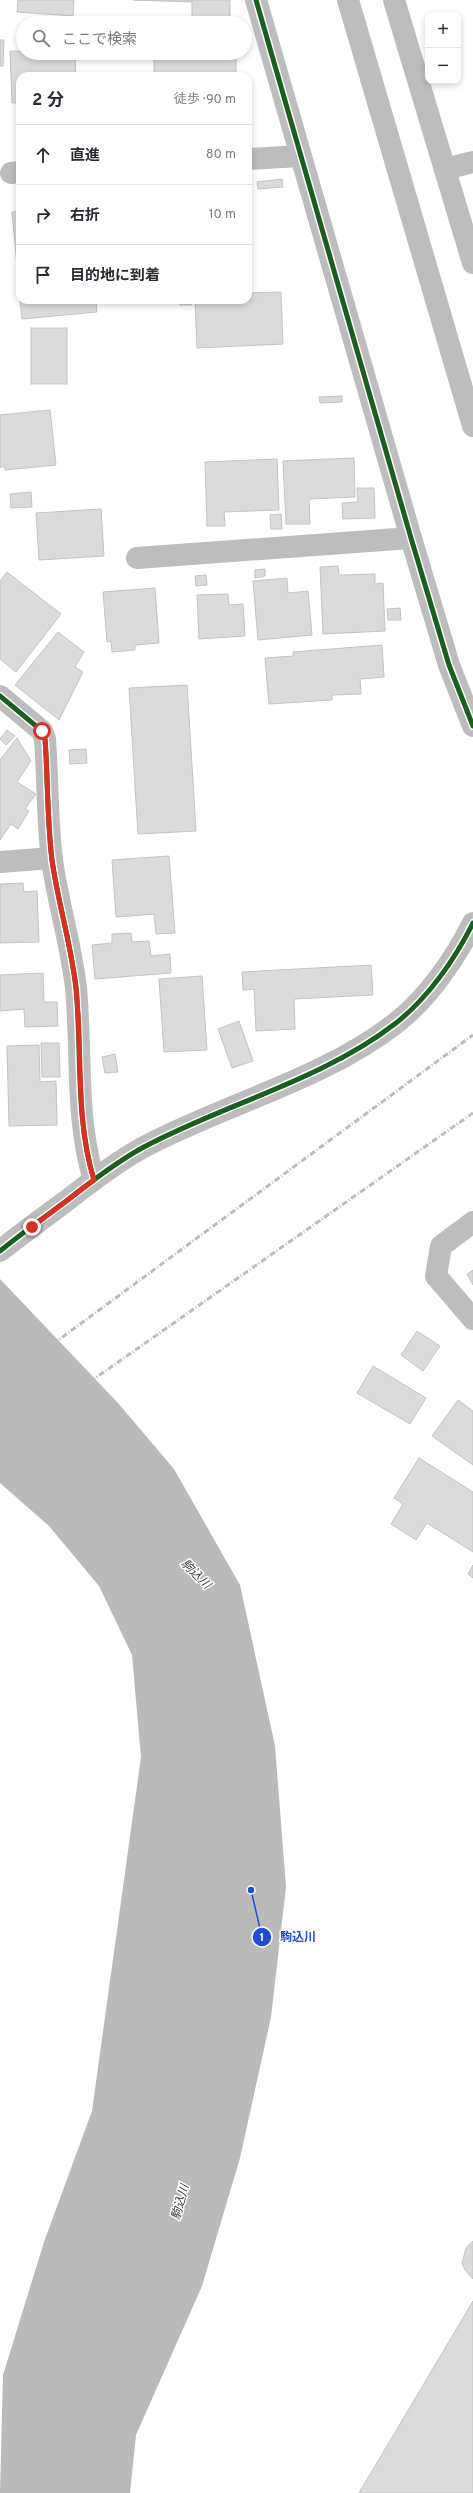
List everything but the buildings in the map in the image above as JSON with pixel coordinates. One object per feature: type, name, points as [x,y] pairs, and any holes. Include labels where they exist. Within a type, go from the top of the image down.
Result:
[{"type":"street","points":[[256,0],[410,538],[450,665],[473,726]]},
{"type":"street","points":[[348,0],[473,426]]},
{"type":"street","points":[[394,0],[473,263]]},
{"type":"street","points":[[252,159],[300,156]]},
{"type":"street","points":[[445,169],[473,162]]},
{"type":"street","points":[[137,558],[410,538]]},
{"type":"street","points":[[0,696],[42,731],[45,739],[52,858],[72,956],[76,990],[82,1122],[87,1157],[94,1180]]},
{"type":"street","points":[[0,862],[52,858]]},
{"type":"street","points":[[4,1248],[94,1180],[140,1149],[174,1132],[328,1064],[366,1044],[397,1022],[417,1003],[464,940],[473,923]]},
{"type":"street","points":[[473,1222],[441,1246],[436,1276],[473,1319]]},
{"type":"water","points":[[0,1279],[118,1403],[174,1469],[240,1585],[275,1746],[286,1887],[271,2017],[240,2158],[202,2286],[136,2435],[130,2493],[0,2493],[3,2375],[44,2242],[92,2111],[141,1757],[132,1655],[99,1586],[49,1526],[0,1483]]},
{"type":"railway","points":[[0,1383],[473,1035]]},
{"type":"railway","points":[[0,1445],[473,1113]]},
{"type":"cycle path","points":[[256,0],[411,538],[449,665],[473,726]]},
{"type":"cycle path","points":[[0,696],[42,731],[45,739],[49,830],[52,860],[74,972],[78,1012],[80,1085],[84,1133],[94,1180]]},
{"type":"cycle path","points":[[0,1251],[102,1174],[142,1148],[173,1132],[305,1076],[367,1043],[396,1023],[430,990],[458,950],[473,923]]},
{"type":"place","name":"駒込川","points":[[251,1890]]},
{"type":"route","points":[[32,1227],[94,1180],[87,1157],[82,1122],[76,990],[72,956],[52,858],[45,739],[42,731]]}]
